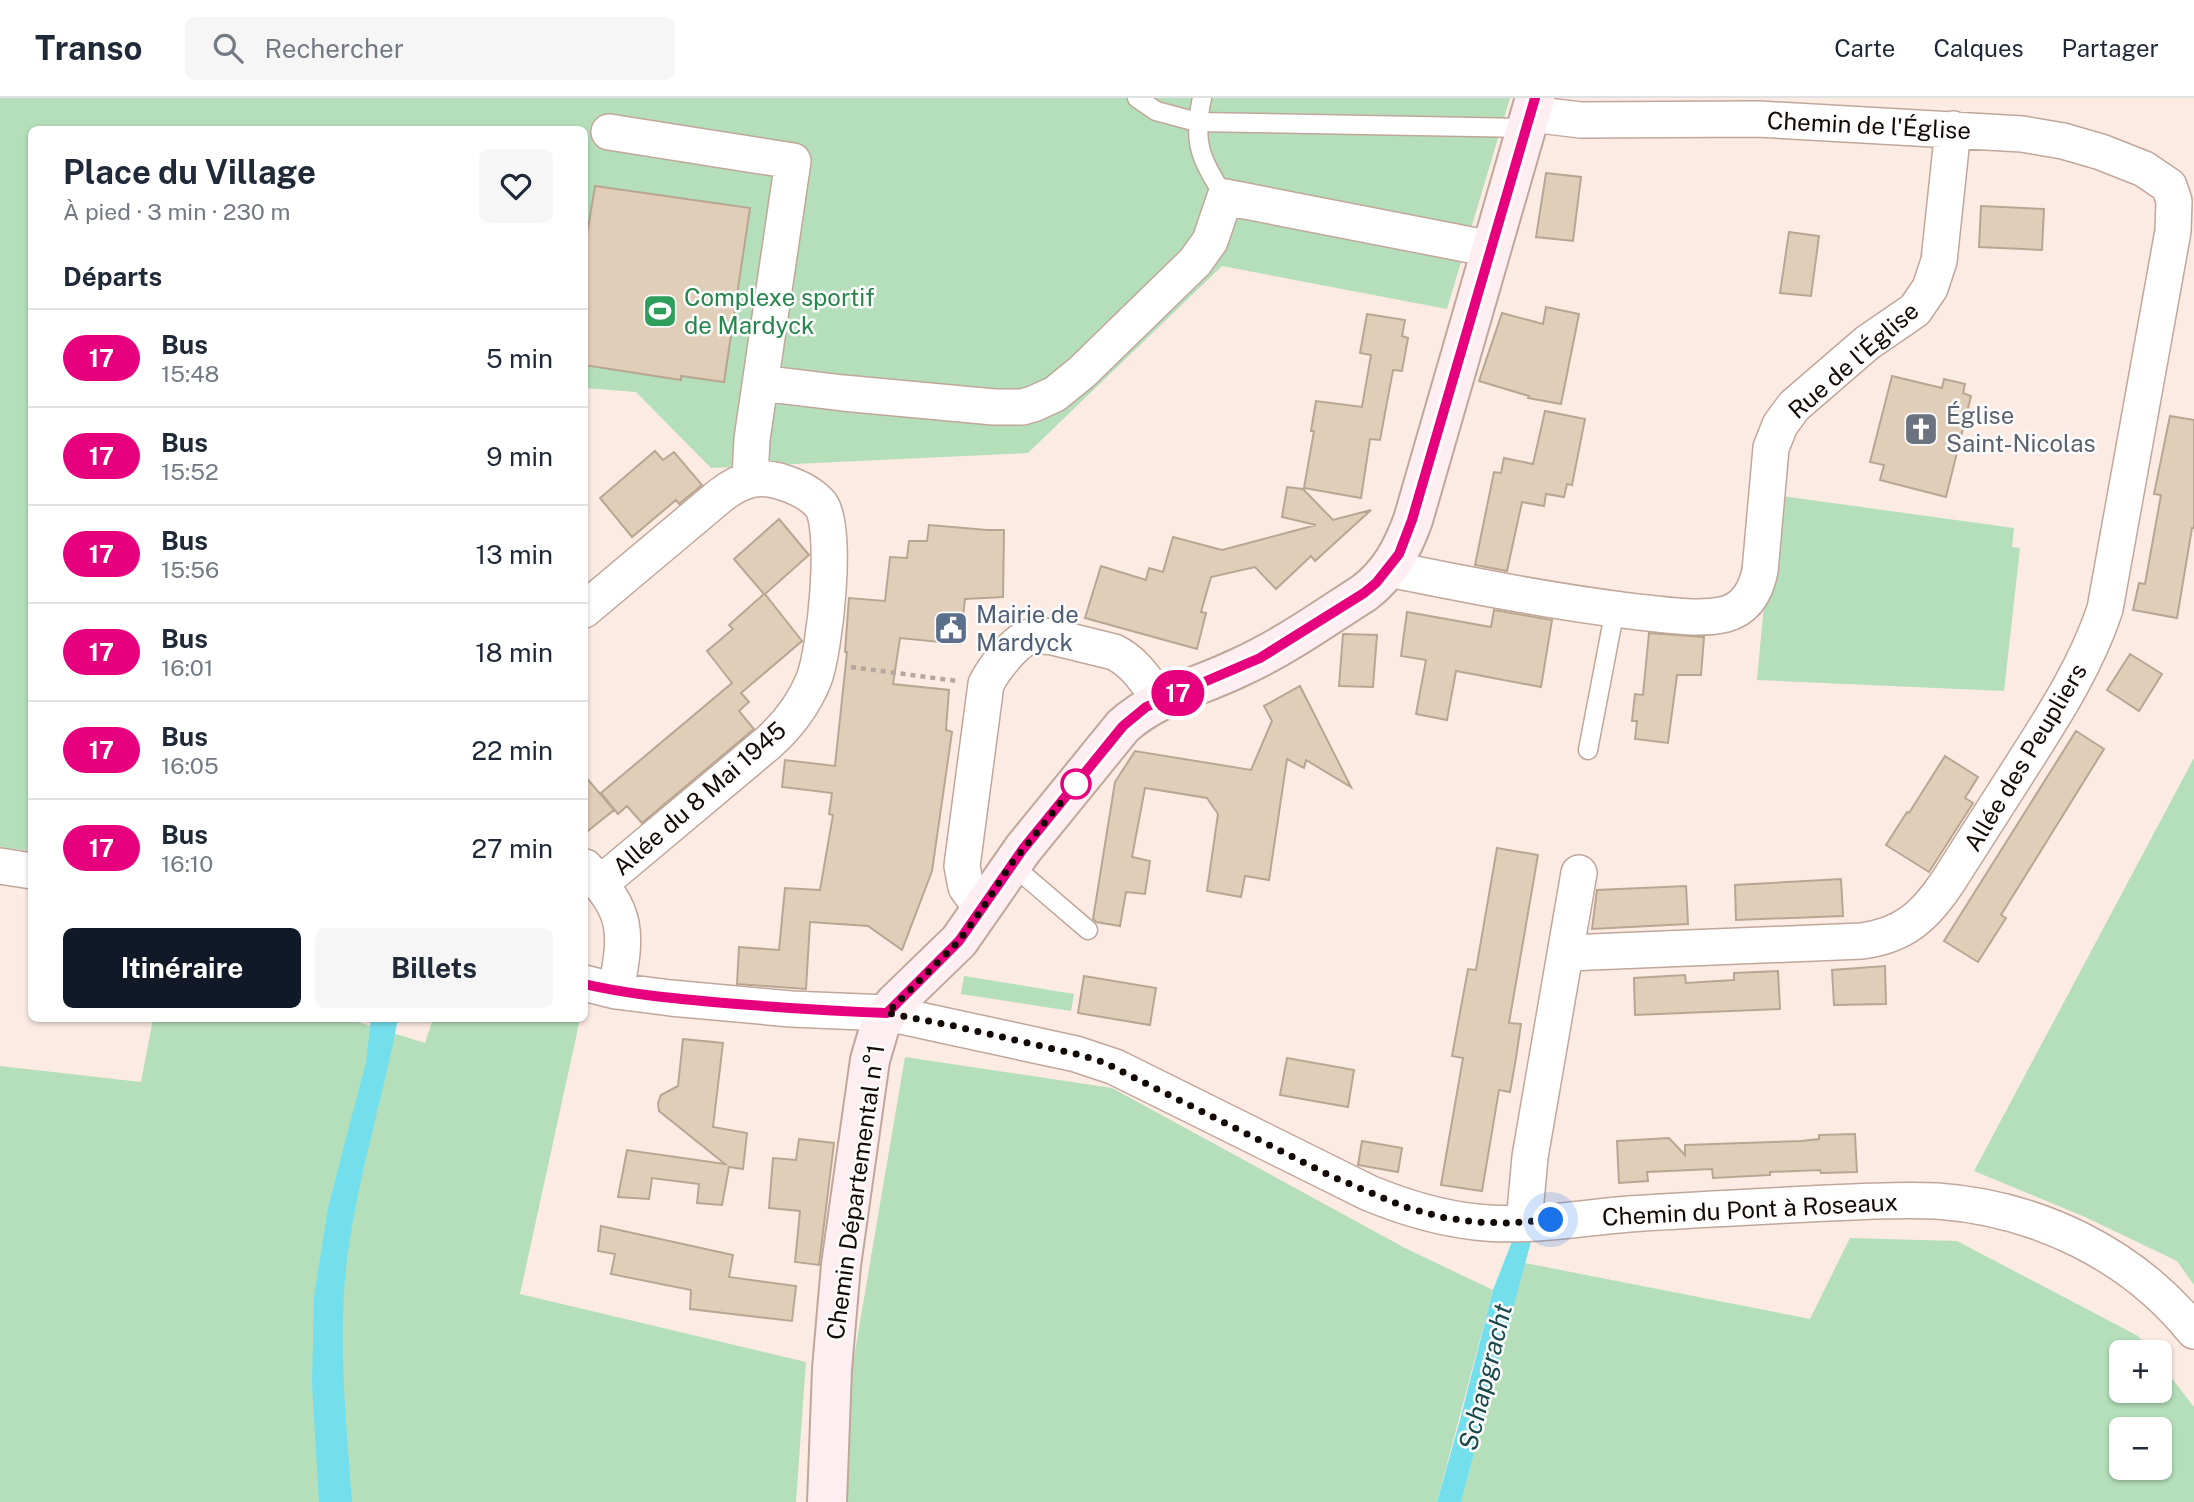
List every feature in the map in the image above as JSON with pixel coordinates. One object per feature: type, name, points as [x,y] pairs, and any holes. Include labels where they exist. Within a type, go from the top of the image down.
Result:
[{"type":"street","name":"Chemin de l'Église","points":[[1531,113],[1571,120],[1737,118],[2022,134],[2084,147],[2144,169],[2183,190]]},
{"type":"street","name":"Chemin Départemental n°1","points":[[827,1502],[832,1369],[841,1265],[870,1060],[880,1026],[887,1013],[947,953],[982,909],[1011,864],[1123,726],[1146,707],[1238,668],[1280,646],[1364,593],[1389,569],[1399,554],[1412,520],[1531,113]]},
{"type":"street","name":"Rue de l'Église","points":[[1389,569],[1532,597],[1666,614],[1712,616],[1726,614],[1744,603],[1757,584],[1760,570],[1771,447],[1780,425],[1794,406],[1867,343],[1916,310],[1936,275],[1953,129]]},
{"type":"street","points":[[588,607],[720,495],[740,481],[750,478],[752,439],[793,160],[609,132]]},
{"type":"street","name":"Allée des Peupliers","points":[[1567,953],[1862,941],[1884,937],[1903,929],[1923,914],[1939,896],[2065,697],[2083,663],[2105,609],[2174,231],[2175,209],[2183,190]]},
{"type":"street","points":[[761,383],[995,407],[1022,407],[1033,404],[1055,394],[1082,372],[1195,262],[1210,241],[1225,197],[1492,249]]},
{"type":"street","name":"Allée du 8 Mai 1945","points":[[600,987],[624,947],[624,932],[616,906],[593,875],[780,732],[801,706],[815,677],[822,647],[829,560],[830,543],[826,516],[821,506],[801,490],[777,480],[750,478]]},
{"type":"street","points":[[982,909],[966,887],[962,866],[986,684],[996,667],[1020,642],[1042,635],[1123,656],[1138,670],[1160,700]]},
{"type":"street","points":[[0,866],[28,870]]},
{"type":"street","points":[[1524,1223],[1530,1157],[1579,873]]},
{"type":"street","name":"Chemin du Pont à Roseaux","points":[[600,987],[791,1009],[887,1013],[1076,1054],[1103,1062],[1331,1176],[1405,1207],[1441,1217],[1476,1222],[1524,1223],[1706,1209],[1893,1201],[1936,1201],[1977,1206],[2032,1220],[2109,1255],[2138,1274],[2162,1295],[2194,1331]]},
{"type":"lane","points":[[1137,98],[1156,111],[1197,122],[1531,113]]},
{"type":"lane","points":[[1202,98],[1197,122],[1203,161],[1225,197]]},
{"type":"lane","points":[[1588,750],[1615,609]]},
{"type":"lane","points":[[1011,864],[1088,930]]},
{"type":"path","points":[[818,663],[986,684]]},
{"type":"green space","points":[[0,98],[1510,98],[1447,309],[1222,266],[1028,453],[711,468],[636,392],[588,388],[588,126],[28,126],[28,851],[0,847]]},
{"type":"green space","points":[[1774,495],[2014,528],[2012,547],[2020,548],[2004,691],[1757,680]]},
{"type":"green space","points":[[2194,758],[2194,1285],[2177,1261],[2085,1217],[1974,1171]]},
{"type":"green space","points":[[964,976],[1074,994],[1071,1011],[961,994]]},
{"type":"green space","points":[[152,1022],[358,1022],[425,1043],[432,1022],[579,1022],[520,1294],[806,1362],[796,1502],[0,1502],[0,1066],[141,1082]]},
{"type":"green space","points":[[905,1057],[1112,1088],[1405,1248],[1493,1290],[1437,1502],[842,1502],[852,1369]]},
{"type":"green space","points":[[1850,1238],[1957,1241],[2138,1336],[2141,1340],[2109,1340],[2109,1403],[2172,1403],[2172,1379],[2194,1407],[2194,1502],[1461,1502],[1525,1263],[1810,1319]]},
{"type":"water","points":[[371,1022],[397,1022],[358,1193],[345,1283],[343,1346],[352,1502],[319,1502],[312,1383],[314,1297],[328,1208],[366,1062]]},
{"type":"water","name":"Schapgracht","points":[[1532,1238],[1461,1502],[1437,1502],[1493,1290],[1513,1239]]},
{"type":"building","points":[[1546,173],[1581,177],[1573,241],[1536,237]]},
{"type":"building","name":"Complexe sportif de Mardyck","points":[[595,186],[750,208],[724,382],[681,376],[681,380],[588,366],[588,229]]},
{"type":"building","points":[[1981,206],[2044,209],[2042,250],[1979,247]]},
{"type":"building","points":[[1789,232],[1819,236],[1811,296],[1780,293]]},
{"type":"building","points":[[1546,307],[1579,314],[1561,404],[1528,398],[1529,396],[1479,381],[1502,313],[1543,324]]},
{"type":"building","points":[[1367,314],[1405,320],[1402,336],[1408,338],[1402,371],[1393,370],[1380,440],[1370,439],[1361,498],[1304,488],[1314,431],[1311,431],[1316,401],[1362,407],[1371,355],[1360,353]]},
{"type":"building","name":"Église Saint-Nicolas","points":[[1892,376],[1942,388],[1944,379],[1965,384],[1963,393],[1971,396],[1946,497],[1880,480],[1884,465],[1870,462]]},
{"type":"building","points":[[1545,411],[1585,419],[1572,485],[1567,484],[1564,497],[1546,494],[1544,506],[1522,502],[1507,571],[1475,565],[1494,472],[1501,473],[1504,458],[1533,464]]},
{"type":"building","points":[[2170,416],[2194,420],[2194,528],[2177,618],[2133,610],[2139,583],[2145,584],[2161,495],[2154,494]]},
{"type":"building","points":[[655,451],[663,460],[674,452],[702,485],[679,504],[676,500],[632,537],[600,498]]},
{"type":"building","points":[[1287,487],[1303,489],[1333,520],[1371,510],[1315,561],[1311,556],[1276,589],[1255,567],[1211,577],[1201,612],[1206,613],[1197,649],[1085,618],[1101,566],[1146,580],[1149,568],[1163,572],[1173,537],[1222,550],[1316,525],[1282,517]]},
{"type":"building","points":[[779,519],[809,555],[765,594],[802,641],[741,693],[749,702],[739,711],[754,729],[642,823],[627,806],[618,814],[601,793],[732,683],[707,651],[733,629],[729,625],[764,594],[734,559]]},
{"type":"building","points":[[929,525],[1004,530],[1003,597],[965,599],[960,644],[900,638],[893,684],[949,690],[946,730],[952,732],[932,871],[902,950],[868,926],[810,922],[806,989],[737,984],[739,947],[779,950],[785,888],[820,890],[833,815],[829,814],[832,793],[782,787],[785,760],[835,766],[847,652],[849,598],[885,601],[890,557],[907,558],[909,541],[927,541]]},
{"type":"building","points":[[1494,610],[1552,620],[1541,687],[1456,671],[1447,720],[1416,714],[1426,660],[1401,656],[1407,612],[1491,627]]},
{"type":"building","points":[[1649,633],[1704,637],[1701,675],[1677,675],[1668,743],[1635,739],[1637,721],[1632,721],[1635,694],[1643,695]]},
{"type":"building","points":[[1343,634],[1377,635],[1373,687],[1339,686]]},
{"type":"building","points":[[2130,654],[2162,674],[2139,711],[2107,690]]},
{"type":"building","points":[[1300,686],[1351,787],[1306,760],[1304,768],[1287,759],[1269,880],[1245,876],[1241,897],[1207,891],[1218,814],[1207,798],[1145,788],[1132,857],[1150,861],[1145,894],[1126,892],[1120,926],[1096,922],[1093,919],[1115,782],[1135,751],[1251,770],[1272,721],[1264,706]]},
{"type":"building","points":[[2076,731],[2104,749],[2001,915],[2006,918],[1978,962],[1944,941]]},
{"type":"building","points":[[1945,756],[1978,777],[1965,798],[1973,803],[1929,872],[1886,845]]},
{"type":"building","points":[[588,780],[614,810],[588,831]]},
{"type":"building","points":[[1497,848],[1538,855],[1509,1023],[1521,1024],[1516,1058],[1510,1092],[1499,1090],[1482,1191],[1441,1185],[1463,1058],[1452,1056],[1468,969],[1476,970]]},
{"type":"building","points":[[1841,879],[1843,916],[1736,920],[1735,885]]},
{"type":"building","points":[[1686,886],[1688,924],[1592,929],[1597,890]]},
{"type":"building","points":[[1885,966],[1886,1004],[1834,1005],[1832,970]]},
{"type":"building","points":[[1778,971],[1780,1009],[1635,1015],[1634,978],[1685,975],[1686,983],[1734,980],[1734,973]]},
{"type":"building","points":[[1084,976],[1156,988],[1150,1025],[1078,1013]]},
{"type":"building","points":[[683,1039],[723,1043],[713,1127],[747,1133],[743,1169],[729,1167],[722,1205],[697,1203],[699,1184],[652,1178],[649,1199],[618,1197],[627,1150],[725,1164],[659,1111],[661,1095],[678,1086]]},
{"type":"building","points":[[1287,1058],[1354,1070],[1348,1107],[1280,1095]]},
{"type":"building","points":[[1855,1134],[1857,1172],[1770,1172],[1770,1175],[1713,1178],[1712,1169],[1647,1172],[1648,1181],[1619,1183],[1617,1141],[1669,1138],[1685,1155],[1685,1145],[1801,1141],[1819,1139],[1819,1135]]},
{"type":"building","points":[[799,1139],[834,1143],[819,1265],[795,1262],[800,1211],[769,1208],[773,1158],[796,1160]]},
{"type":"building","points":[[1362,1141],[1402,1148],[1398,1172],[1358,1165]]},
{"type":"building","points":[[601,1226],[733,1255],[729,1277],[796,1286],[792,1321],[690,1309],[691,1290],[611,1274],[615,1254],[598,1251]]},
{"type":"bus line","name":"17","points":[[588,985],[671,998],[831,1012],[887,1013],[959,941],[1023,849],[1133,717],[1160,700],[1260,658],[1376,583],[1399,554],[1412,520],[1535,98]]},
{"type":"place","name":"Complexe sportif de Mardyck","points":[[660,311]]},
{"type":"place","name":"Église Saint-Nicolas","points":[[1921,429]]},
{"type":"place","name":"Mairie de Mardyck","points":[[951,628]]},
{"type":"route","points":[[1076,784],[1011,864],[959,941],[887,1013],[954,1026],[1103,1062],[1331,1176],[1405,1207],[1441,1217],[1476,1222],[1551,1220]]}]
